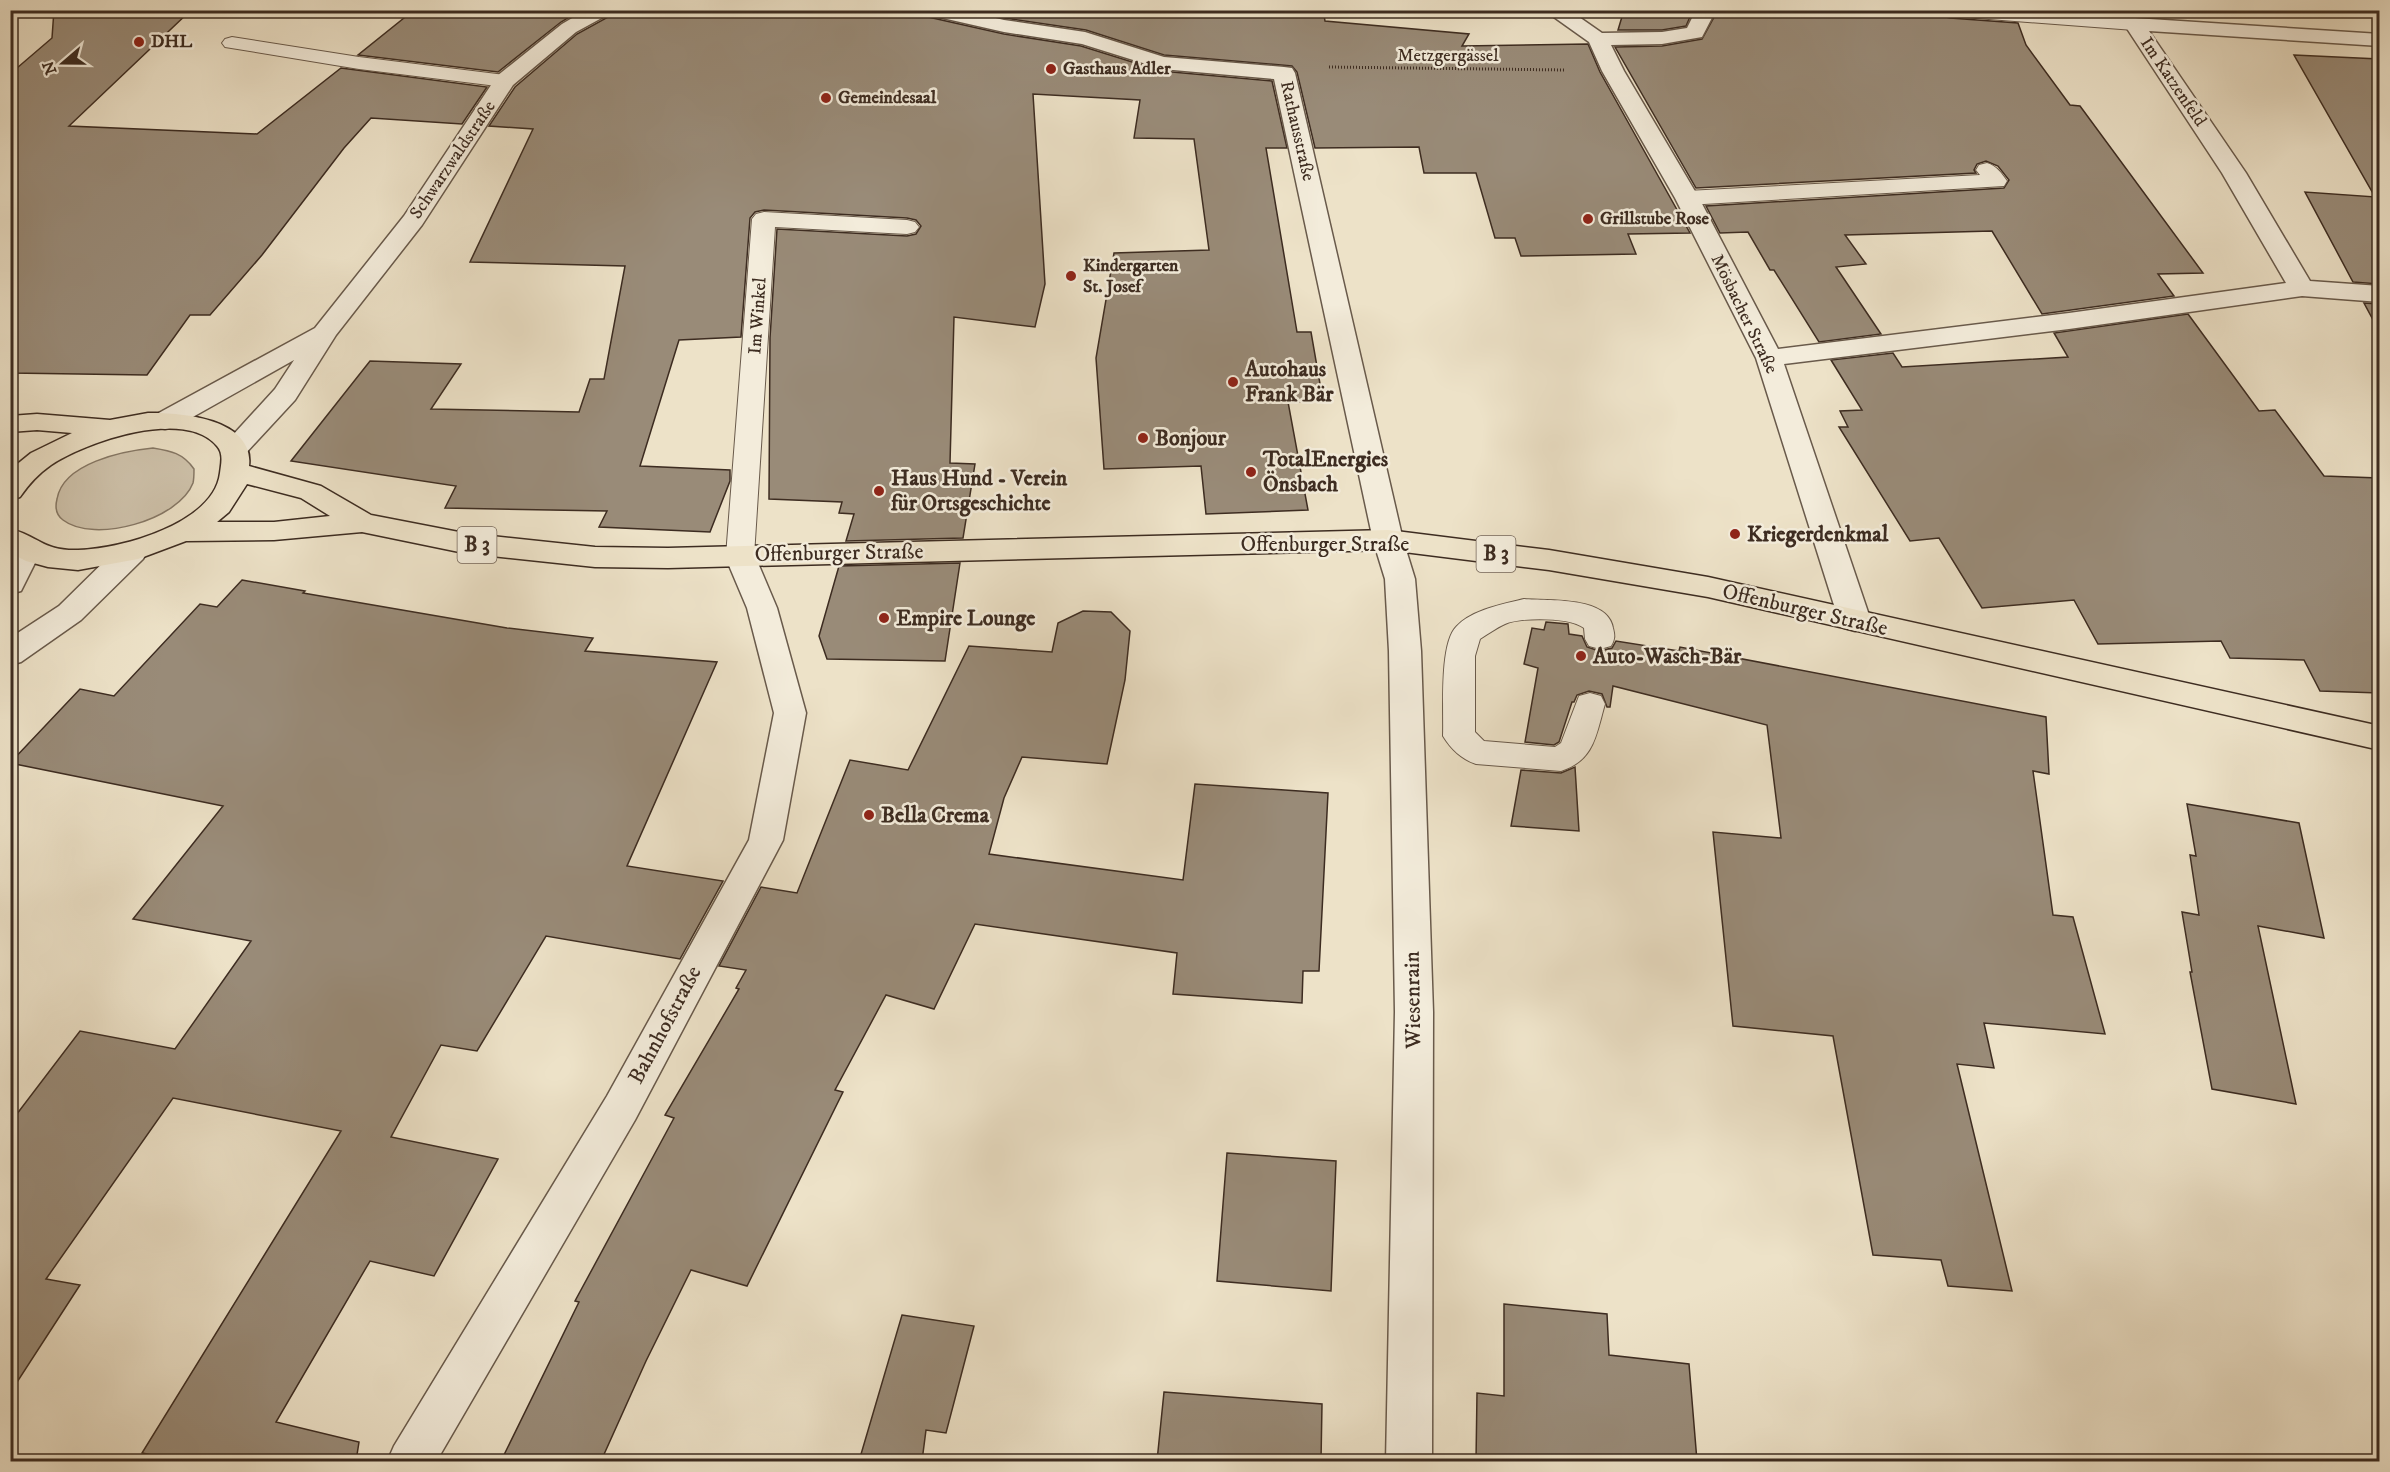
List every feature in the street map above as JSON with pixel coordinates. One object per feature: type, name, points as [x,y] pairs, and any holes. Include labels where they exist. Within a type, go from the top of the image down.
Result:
[{"type":"main road","name":"Offenburger Straße","points":[[10,424],[37,422],[114,427],[165,421],[198,425],[222,435],[236,460],[311,492],[362,523]]},
{"type":"main road","name":"Offenburger Straße","points":[[12,485],[37,462],[68,444],[114,427]]},
{"type":"main road","name":"Offenburger Straße","points":[[18,544],[55,559],[93,559],[132,552],[183,532],[217,506],[229,492],[236,460]]},
{"type":"main road","name":"Offenburger Straße","points":[[183,532],[274,531],[362,523],[465,543],[595,557],[740,556],[1388,540],[1549,560],[1708,587],[2379,738]]},
{"type":"street","name":"Schwarzwaldstraße","points":[[236,460],[285,394],[325,332],[413,220],[505,81],[569,28],[602,10]]},
{"type":"street","name":"Rathausstraße","points":[[932,10],[1005,26],[1085,38],[1162,63],[1284,73],[1388,540]]},
{"type":"street","points":[[1554,10],[1598,39],[1662,38],[1695,33],[1706,10]]},
{"type":"street","name":"Im Katzenfeld","points":[[2134,24],[2379,40]]},
{"type":"street","name":"Im Katzenfeld","points":[[2134,24],[2235,173],[2302,288]]},
{"type":"street","name":"Mösbacher Straße","points":[[1598,39],[1613,71],[1687,198],[1769,358],[1855,621]]},
{"type":"street","points":[[1769,358],[2069,321],[2302,288],[2379,294]]},
{"type":"street","name":"Schwarzwaldstraße","points":[[165,421],[325,332]]},
{"type":"street","name":"Wiesenrain","points":[[1388,540],[1400,579],[1405,651],[1414,1012],[1409,1461]]},
{"type":"street","points":[[10,584],[18,544]]},
{"type":"street","points":[[10,654],[70,613],[132,552]]},
{"type":"street","name":"Bahnhofstraße","points":[[410,1461],[621,1108],[766,840],[790,713],[762,608],[740,556]]},
{"type":"lane","points":[[1950,10],[2134,24]]},
{"type":"lane","points":[[232,43],[358,63],[505,81]]},
{"type":"lane","points":[[1687,198],[1996,182],[1987,170]]},
{"type":"lane","name":"Im Winkel","points":[[740,556],[764,219],[907,227]]},
{"type":"lane","points":[[1590,704],[1575,749],[1561,759],[1476,752],[1459,736],[1460,656],[1467,633],[1496,616],[1524,609],[1584,613],[1598,624],[1600,639]]},
{"type":"path","name":"Metzgergässel","points":[[1284,73],[1307,66],[1397,70],[1613,71]]},
{"type":"shaded area","points":[[153,448],[176,454],[185,459],[194,469],[193,483],[185,496],[171,508],[154,517],[114,529],[94,530],[77,527],[59,516],[56,508],[57,499],[70,476],[96,461],[126,452]]},
{"type":"building","points":[[54,10],[191,10],[69,126],[257,134],[341,68],[487,87],[462,124],[371,118],[344,148],[262,255],[210,315],[190,315],[147,375],[10,373],[10,74],[52,38]]},
{"type":"building","points":[[414,10],[581,10],[561,22],[498,72],[358,55]]},
{"type":"building","points":[[614,10],[920,10],[924,16],[1004,34],[1081,46],[1161,71],[1272,81],[1287,148],[1266,148],[1297,332],[1311,332],[1323,401],[1288,402],[1308,510],[1206,514],[1201,466],[1104,469],[1096,358],[1114,253],[1209,250],[1194,139],[1134,138],[1140,100],[1033,94],[1045,284],[1035,327],[954,317],[950,463],[975,464],[963,538],[846,541],[854,514],[839,513],[842,502],[769,499],[770,338],[777,229],[907,236],[916,234],[921,226],[916,220],[907,218],[764,210],[755,212],[750,218],[741,337],[679,340],[640,466],[730,470],[730,481],[710,532],[599,527],[607,511],[445,508],[456,486],[291,461],[370,361],[461,364],[431,409],[579,412],[590,379],[604,379],[625,266],[470,262],[533,129],[489,126],[515,87],[577,34],[610,16]]},
{"type":"building","points":[[974,10],[1323,10],[1325,21],[1469,34],[1462,46],[1588,44],[1600,72],[1690,233],[1628,234],[1636,254],[1521,256],[1515,238],[1495,238],[1476,173],[1424,173],[1419,147],[1315,148],[1297,72],[1292,66],[1164,55],[1086,30],[1004,18]]},
{"type":"building","points":[[1624,10],[1693,10],[1686,26],[1662,30],[1618,30]]},
{"type":"building","points":[[1718,10],[1939,10],[1942,16],[1950,18],[2018,23],[2026,45],[2070,105],[2080,106],[2203,273],[2158,274],[2174,296],[2042,314],[1992,231],[1845,235],[1866,264],[1836,267],[1881,334],[1819,342],[1774,270],[1770,270],[1748,232],[1720,233],[1706,206],[2004,188],[2009,180],[1998,166],[1986,161],[1977,164],[1974,170],[1976,173],[1696,188],[1615,47],[1662,46],[1702,39]]},
{"type":"building","points":[[2294,55],[2379,59],[2379,284],[2353,282],[2305,192],[2375,197]]},
{"type":"building","points":[[2364,303],[2379,304],[2379,331]]},
{"type":"building","points":[[2188,314],[2259,411],[2275,410],[2324,476],[2379,478],[2379,693],[2320,691],[2304,660],[2230,658],[2221,641],[2098,644],[2074,600],[1982,608],[1939,538],[1910,541],[1839,427],[1848,427],[1840,411],[1862,410],[1831,360],[1893,353],[1902,367],[2068,357],[2054,333]]},
{"type":"building","points":[[960,563],[945,661],[827,659],[819,636],[839,566]]},
{"type":"building","points":[[242,580],[305,591],[303,593],[507,628],[593,638],[585,651],[717,662],[627,866],[723,881],[680,959],[546,936],[477,1051],[441,1045],[391,1137],[498,1159],[434,1276],[370,1261],[276,1422],[359,1442],[356,1461],[183,1461],[142,1453],[341,1131],[173,1098],[46,1279],[80,1285],[10,1393],[10,1123],[80,1031],[175,1049],[251,941],[133,919],[223,806],[10,763],[80,689],[114,696],[200,604],[217,607]]},
{"type":"building","points":[[1083,611],[1111,612],[1130,631],[1125,680],[1107,764],[1022,757],[1004,798],[989,854],[1183,880],[1195,784],[1328,793],[1319,971],[1303,971],[1302,1003],[1173,994],[1177,953],[975,924],[934,1009],[886,995],[835,1090],[843,1092],[747,1286],[691,1270],[646,1361],[601,1461],[501,1461],[579,1302],[575,1301],[674,1118],[665,1115],[739,989],[736,988],[746,970],[719,966],[761,887],[797,893],[850,760],[908,770],[969,646],[1052,652],[1058,623]]},
{"type":"building","points":[[1546,622],[1568,624],[1569,634],[1582,636],[1587,647],[1599,651],[1612,648],[1616,641],[1679,651],[1680,647],[2046,717],[2049,774],[2033,771],[2053,915],[2073,917],[2105,1034],[1984,1023],[1994,1068],[1957,1064],[2012,1291],[1948,1286],[1941,1260],[1873,1255],[1833,1036],[1733,1026],[1713,832],[1781,838],[1767,725],[1613,686],[1610,707],[1607,707],[1602,694],[1589,691],[1577,695],[1572,702],[1559,742],[1554,745],[1525,742],[1538,668],[1524,664],[1532,628],[1544,630]]},
{"type":"building","points":[[1575,767],[1579,831],[1511,826],[1521,770],[1561,773]]},
{"type":"building","points":[[2187,804],[2299,823],[2324,938],[2258,926],[2296,1104],[2212,1089],[2190,972],[2192,972],[2182,912],[2199,915],[2190,855],[2196,856]]},
{"type":"building","points":[[1227,1153],[1336,1161],[1331,1291],[1217,1281]]},
{"type":"building","points":[[1504,1304],[1607,1314],[1609,1355],[1689,1364],[1697,1461],[1476,1461],[1477,1393],[1504,1396]]},
{"type":"building","points":[[902,1315],[974,1326],[946,1433],[926,1430],[922,1461],[859,1461]]},
{"type":"building","points":[[1164,1392],[1322,1404],[1321,1461],[1157,1461]]},
{"type":"place","name":"DHL","points":[[139,42]]},
{"type":"place","name":"Gasthaus Adler","points":[[1051,69]]},
{"type":"place","name":"Gemeindesaal","points":[[826,98]]},
{"type":"place","name":"Grillstube Rose","points":[[1588,219]]},
{"type":"place","name":"Kindergarten St. Josef","points":[[1071,276]]},
{"type":"place","name":"Autohaus Frank Bär","points":[[1233,382]]},
{"type":"place","name":"Bonjour","points":[[1143,438]]},
{"type":"place","name":"TotalEnergies Önsbach","points":[[1251,472]]},
{"type":"place","name":"Haus Hund - Verein für Ortsgeschichte","points":[[879,491]]},
{"type":"place","name":"Kriegerdenkmal","points":[[1735,534]]},
{"type":"place","name":"Empire Lounge","points":[[884,618]]},
{"type":"place","name":"Auto-Wasch-Bär","points":[[1581,656]]},
{"type":"place","name":"Bella Crema","points":[[869,815]]}]
